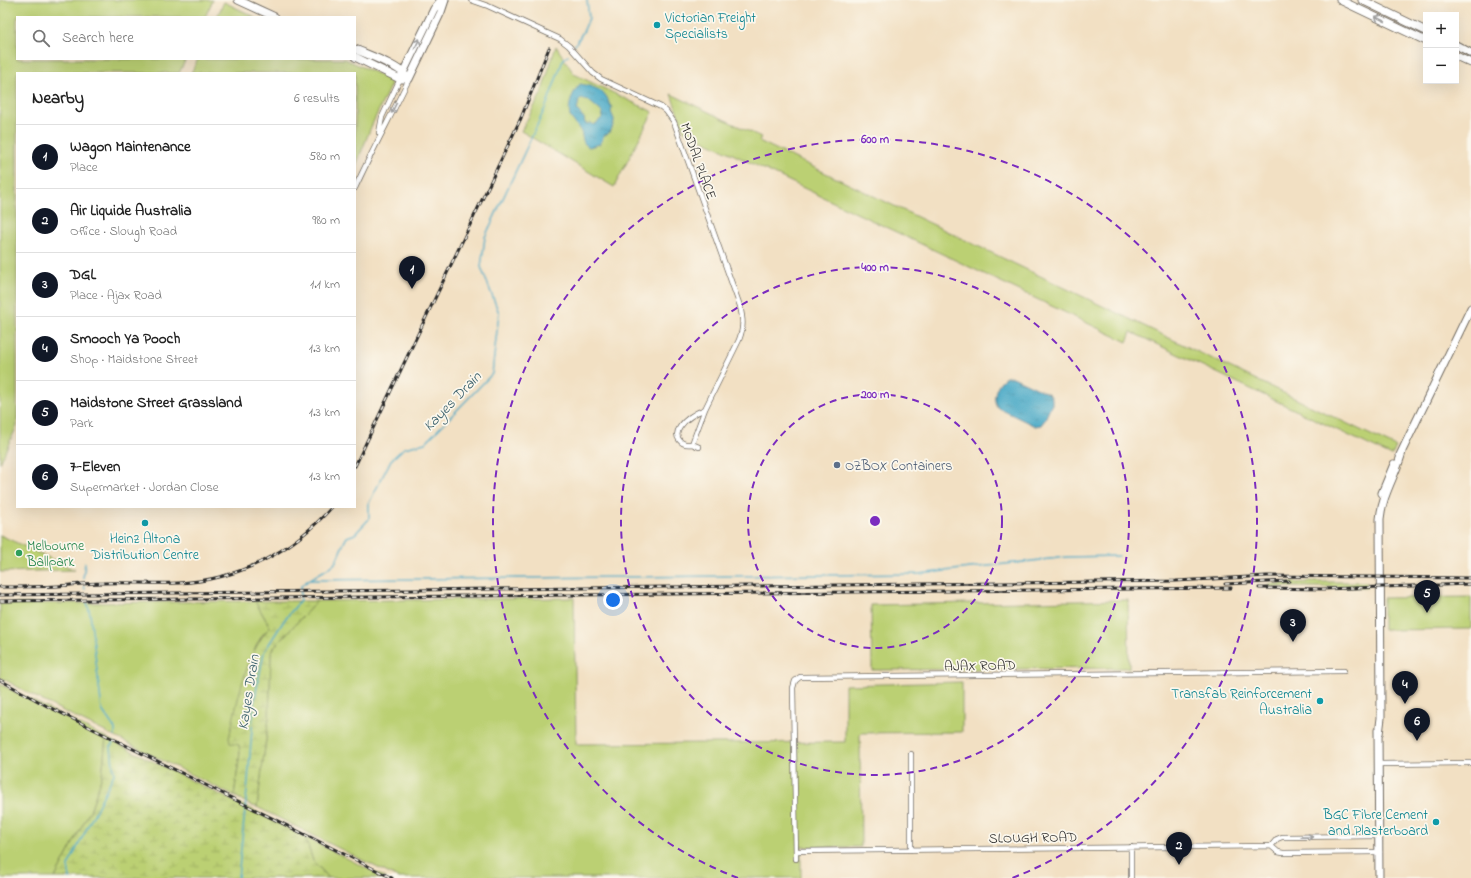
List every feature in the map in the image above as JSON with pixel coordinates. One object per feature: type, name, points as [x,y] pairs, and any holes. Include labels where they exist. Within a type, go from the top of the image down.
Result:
[{"type":"main road","points":[[238,0],[273,16]]},
{"type":"main road","points":[[402,76],[434,9],[441,0]]},
{"type":"main road","points":[[356,50],[408,79],[441,12],[445,0]]},
{"type":"main road","points":[[1340,0],[1423,40]]},
{"type":"main road","points":[[1362,0],[1423,29],[1416,36]]},
{"type":"main road","points":[[1459,47],[1471,53]]},
{"type":"main road","points":[[356,57],[402,76]]},
{"type":"main road","points":[[1459,57],[1471,63]]},
{"type":"main road","points":[[1379,878],[1379,734],[1381,718],[1380,519],[1385,496],[1402,452],[1471,308]]},
{"type":"street","name":"MODAL PLACE","points":[[471,0],[494,8],[564,41],[597,76],[662,107],[674,122],[740,306],[743,322],[739,340],[705,409],[692,444]]},
{"type":"street","points":[[379,137],[382,117],[402,76]]},
{"type":"street","points":[[356,186],[408,79]]},
{"type":"street","points":[[699,447],[692,444],[683,444],[679,441],[677,435],[679,428],[692,415],[705,409]]},
{"type":"street","name":"AJAX ROAD","points":[[796,859],[794,684],[796,679],[1344,671]]},
{"type":"street","points":[[911,754],[911,850]]},
{"type":"street","points":[[1379,764],[1471,763]]},
{"type":"street","name":"SLOUGH ROAD","points":[[1271,846],[1277,839],[1282,837],[1380,836]]},
{"type":"street","name":"SLOUGH ROAD","points":[[796,851],[1271,846],[1278,852],[1283,853],[1380,852]]},
{"type":"street","points":[[1131,847],[1131,878]]},
{"type":"green space","points":[[0,0],[213,0],[205,16],[16,16],[16,60],[186,60],[180,72],[16,72],[16,428],[0,463]]},
{"type":"green space","points":[[224,2],[253,16],[217,16]]},
{"type":"green space","points":[[556,46],[574,74],[653,112],[614,187],[521,131],[541,94]]},
{"type":"green space","points":[[198,60],[347,60],[389,79],[391,84],[371,127],[356,165],[356,72],[192,72]]},
{"type":"green space","points":[[671,94],[761,137],[759,141],[1396,447],[1392,456],[1131,332],[1127,342],[684,131]]},
{"type":"green space","name":"Melbourne Ballpark","points":[[0,535],[75,570],[0,572]]},
{"type":"green space","points":[[1367,582],[1367,587],[1268,587],[1268,584]]},
{"type":"green space","points":[[1471,597],[1471,629],[1383,630],[1383,598]]},
{"type":"green space","points":[[574,598],[576,744],[845,742],[845,685],[962,682],[962,732],[860,733],[861,847],[801,847],[801,878],[398,878],[257,807],[269,717],[271,653],[275,646],[317,601]]},
{"type":"green space","points":[[1128,600],[1129,668],[872,670],[871,605]]},
{"type":"green space","points":[[255,601],[270,627],[263,634],[257,644],[249,664],[238,702],[240,753],[234,796],[43,701],[0,677],[0,604]]},
{"type":"green space","points":[[255,601],[317,601],[275,646],[271,653],[269,717],[257,807],[252,806],[234,796],[240,753],[239,745],[230,743],[229,738],[239,695],[249,664],[255,650],[270,627]]},
{"type":"green space","points":[[0,684],[106,738],[102,776],[91,809],[55,878],[0,878]]},
{"type":"green space","points":[[106,738],[305,837],[313,861],[329,878],[55,878],[91,809],[102,776]]},
{"type":"green space","points":[[305,837],[386,878],[329,878],[313,861]]},
{"type":"water","points":[[580,84],[598,89],[607,97],[612,107],[611,112],[614,122],[612,128],[608,134],[604,135],[600,144],[589,147],[585,144],[581,132],[570,116],[570,103],[577,87]],"holes":[[[581,99],[589,101],[603,113],[602,118],[594,125],[591,123],[585,123],[584,118],[577,110]]]},
{"type":"water","points":[[1006,377],[1013,377],[1049,394],[1052,398],[1052,404],[1041,425],[1035,426],[998,408],[995,400],[997,387]]},
{"type":"waterway","name":"Kayes Drain","points":[[575,45],[589,18],[587,0]]},
{"type":"waterway","name":"Kayes Drain","points":[[238,878],[254,702],[264,652],[285,619],[300,601],[301,586],[335,563],[347,537],[355,534],[369,519],[369,503],[391,460],[404,448],[425,443],[492,374],[499,313],[481,267],[485,237],[547,104],[563,60],[568,55]]},
{"type":"waterway","points":[[309,580],[919,574],[1067,557],[1119,556]]},
{"type":"waterway","points":[[83,579],[85,563]]},
{"type":"waterway","points":[[87,602],[90,614],[102,710],[115,729],[115,736]]},
{"type":"waterway","points":[[70,878],[68,866],[114,774],[111,747],[113,742]]},
{"type":"railway","points":[[356,464],[521,118],[549,48]]},
{"type":"railway","points":[[0,587],[97,583],[179,583],[201,581],[223,576],[243,570],[282,550],[300,537],[331,508]]},
{"type":"railway","points":[[0,595],[1176,581],[1267,576],[1471,578]]},
{"type":"railway","points":[[1225,584],[1289,581]]},
{"type":"railway","points":[[1259,588],[1323,589],[1471,584]]},
{"type":"railway","points":[[0,601],[1231,588]]},
{"type":"railway","points":[[0,680],[47,706],[392,878]]},
{"type":"place","name":"Victorian Freight Specialists","points":[[657,25]]},
{"type":"place","name":"Wagon Maintenance","points":[[412,289]]},
{"type":"place","name":"OZBOX Containers","points":[[837,465]]},
{"type":"place","name":"Heinz Altona Distribution Centre","points":[[145,523]]},
{"type":"place","name":"Melbourne Ballpark","points":[[19,553]]},
{"type":"place","name":"Maidstone Street Grassland","points":[[1427,613]]},
{"type":"place","name":"DGL","points":[[1293,642]]},
{"type":"place","name":"Transfab Reinforcement Australia","points":[[1320,701]]},
{"type":"place","name":"Smooch Ya Pooch","points":[[1405,704]]},
{"type":"place","name":"7-Eleven","points":[[1417,741]]},
{"type":"place","name":"BGC Fibre Cement and Plasterboard","points":[[1436,822]]},
{"type":"place","name":"Air Liquide Australia","points":[[1179,865]]}]
